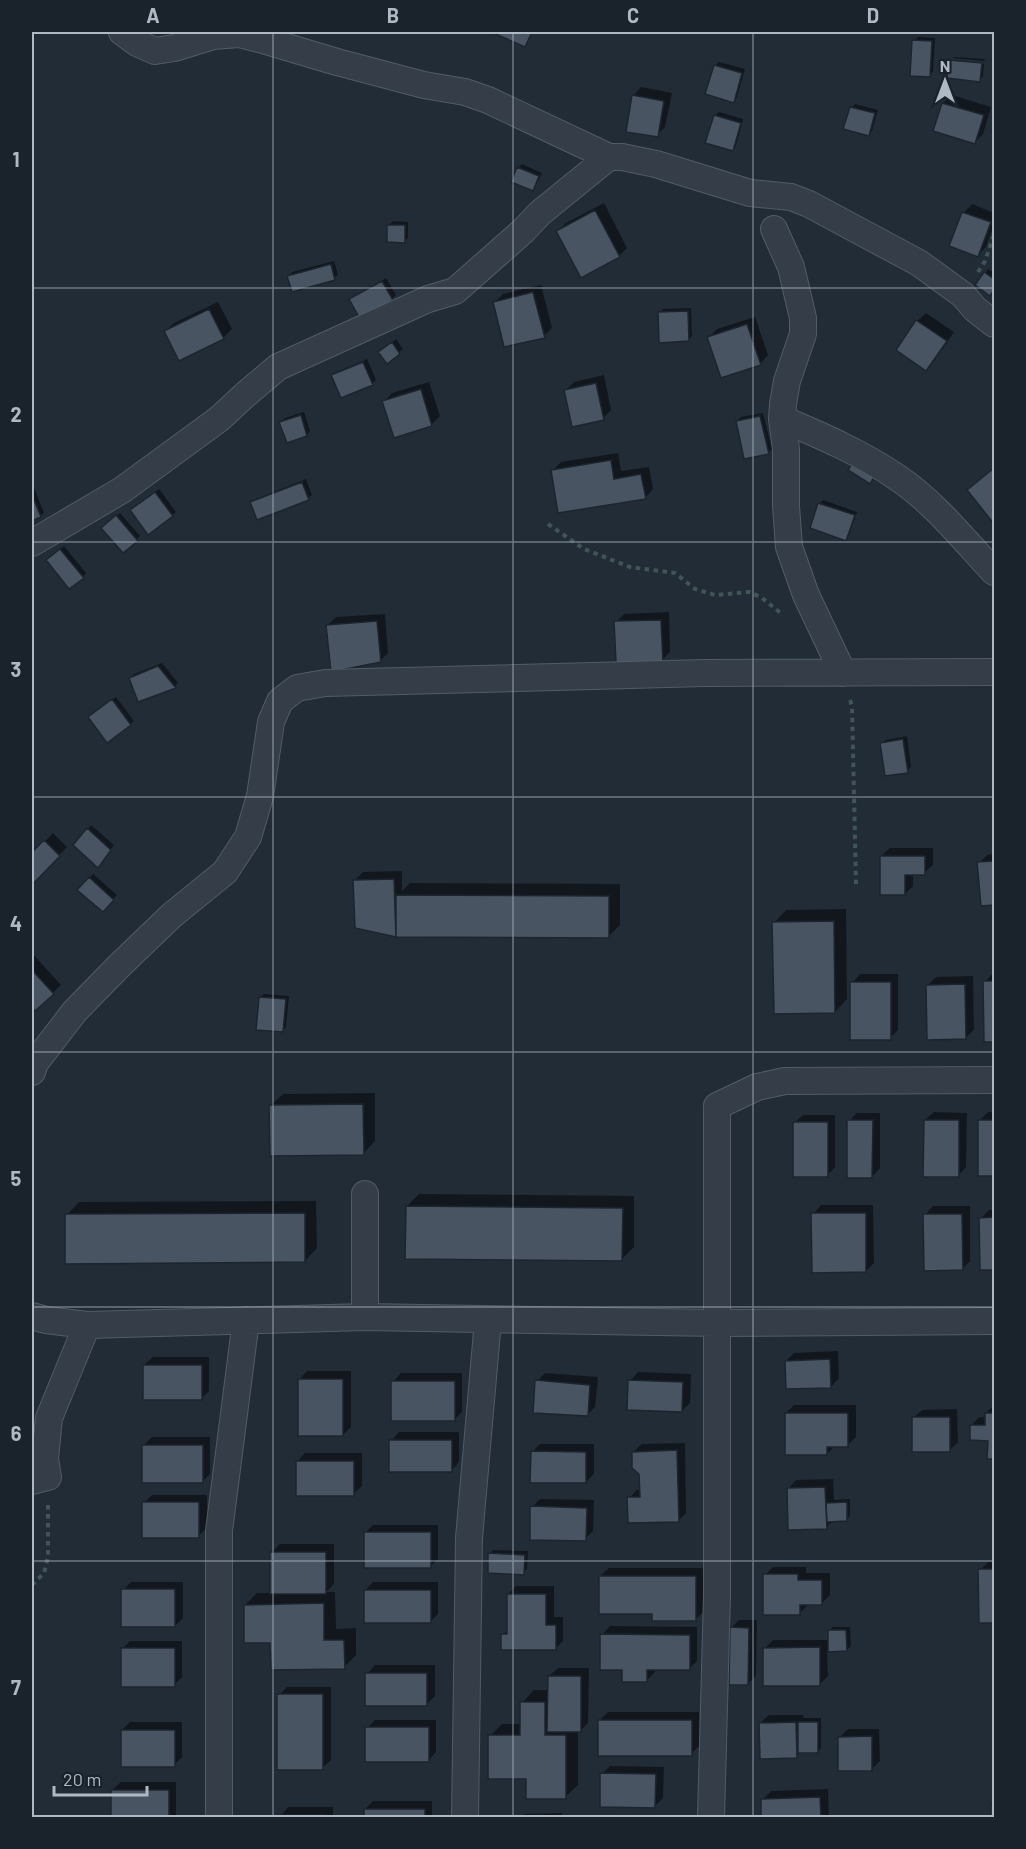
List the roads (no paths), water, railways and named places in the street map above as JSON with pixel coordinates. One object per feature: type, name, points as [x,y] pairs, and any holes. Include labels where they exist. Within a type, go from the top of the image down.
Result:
[{"type":"street","points":[[122,32],[137,43],[155,51],[174,48],[213,36],[239,34],[424,85],[465,92],[488,100],[609,157],[622,157],[656,164],[750,193],[791,197],[809,204],[919,263],[963,295],[975,309],[994,324]]},
{"type":"street","points":[[32,543],[122,490],[219,419],[278,367],[428,299],[455,291],[540,213],[609,157]]},
{"type":"street","points":[[750,193],[774,229],[791,267],[803,318],[803,334],[787,381],[782,419],[786,449],[789,547],[807,595],[843,673]]},
{"type":"street","points":[[774,229],[809,204]]},
{"type":"street","points":[[782,419],[836,442],[898,478],[934,508],[994,572]]},
{"type":"street","points":[[32,1071],[75,1011],[104,981],[171,916],[225,872],[248,837],[260,796],[271,722],[280,701],[297,688],[325,683],[705,673],[994,672]]},
{"type":"street","points":[[711,1818],[717,1595],[717,1106],[757,1087],[785,1081],[994,1080]]},
{"type":"street","points":[[365,1194],[365,1317]]},
{"type":"street","points":[[32,1317],[87,1325],[365,1317],[717,1323],[994,1321]]},
{"type":"street","points":[[219,1818],[219,1531],[246,1320]]},
{"type":"street","points":[[465,1818],[469,1538],[488,1320]]},
{"type":"street","points":[[40,1479],[45,1459],[49,1418],[87,1325]]}]
